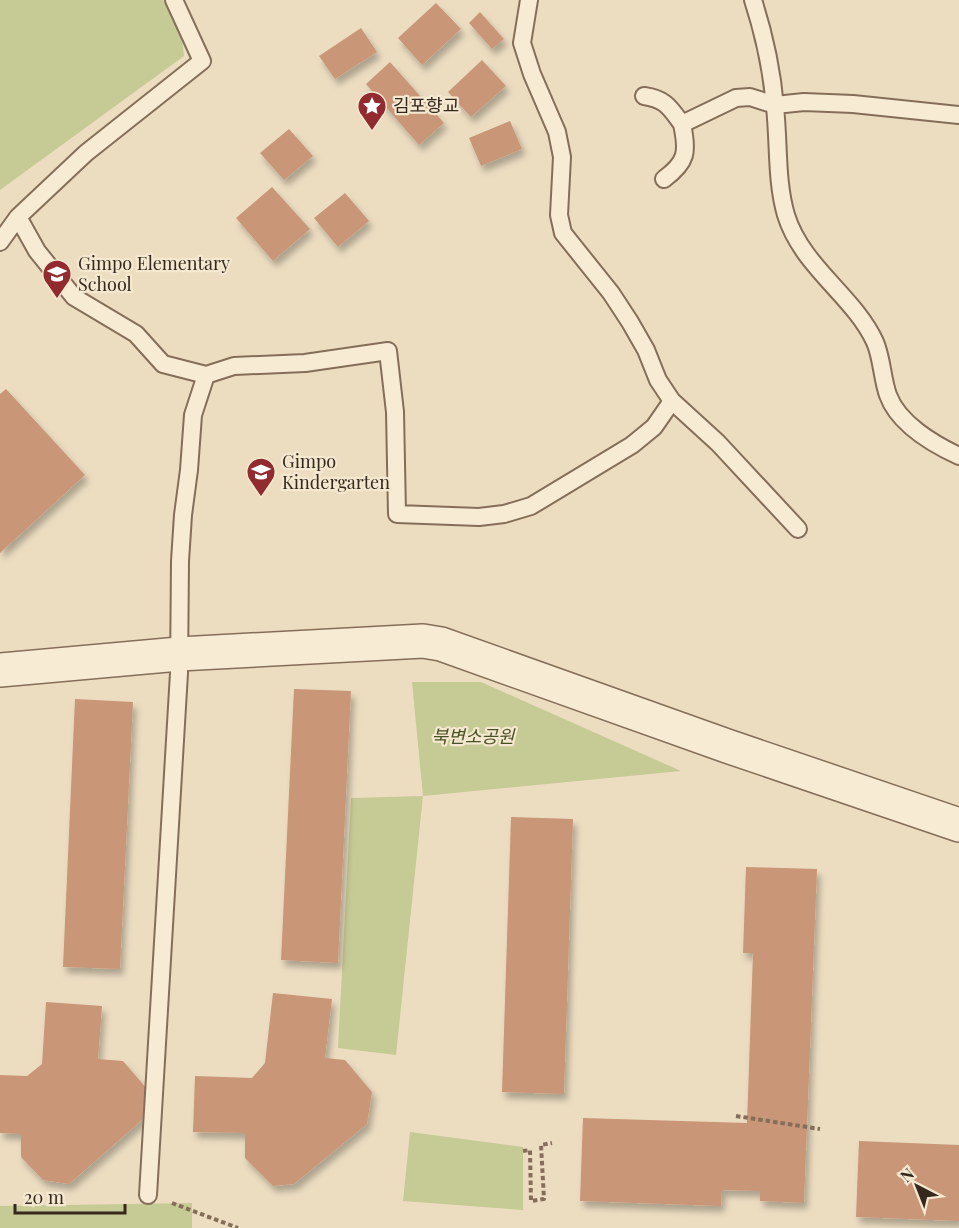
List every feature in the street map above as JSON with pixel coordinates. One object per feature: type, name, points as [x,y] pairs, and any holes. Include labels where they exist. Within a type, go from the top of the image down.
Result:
[{"type":"street","points":[[0,670],[179,654],[408,640],[441,644],[727,746],[959,825]]},
{"type":"lane","points":[[0,242],[18,217],[86,153],[202,61],[174,0]]},
{"type":"lane","points":[[528,0],[522,43],[532,75],[557,132],[562,157],[559,215],[563,233],[611,292],[646,350],[658,380],[672,401],[718,443],[798,530]]},
{"type":"lane","points":[[753,0],[762,28],[775,105],[780,190],[787,217],[800,245],[862,322],[875,343],[889,397],[902,417],[922,434],[959,456]]},
{"type":"lane","points":[[644,96],[658,98],[666,104],[682,124],[686,153],[676,170],[664,179]]},
{"type":"lane","points":[[682,124],[736,98],[750,98],[775,105],[804,102],[853,104],[959,115]]},
{"type":"lane","points":[[18,217],[37,251],[74,297],[136,334],[163,364],[206,375],[234,366],[305,363],[388,351],[394,411],[397,514],[479,517],[504,514],[531,506],[632,445],[654,427],[672,401]]},
{"type":"lane","points":[[148,1195],[179,654],[183,515],[193,415],[206,375]]},
{"type":"path","points":[[736,1116],[820,1129]]},
{"type":"path","points":[[523,1151],[530,1150],[531,1200],[544,1199],[541,1145],[552,1143]]},
{"type":"path","points":[[148,1195],[238,1228]]},
{"type":"green space","points":[[0,0],[163,0],[182,39],[184,56],[0,190]]},
{"type":"green space","name":"북변소공원","points":[[412,682],[481,682],[681,771],[423,796]]},
{"type":"green space","points":[[423,796],[396,1055],[338,1048],[351,798]]},
{"type":"green space","points":[[410,1132],[523,1147],[523,1210],[403,1201]]},
{"type":"green space","points":[[192,1203],[192,1228],[0,1228],[0,1206]]},
{"type":"building","points":[[436,3],[461,29],[422,65],[398,38]]},
{"type":"building","points":[[480,12],[504,39],[492,49],[469,23]]},
{"type":"building","points":[[361,28],[377,52],[335,79],[319,56]]},
{"type":"building","points":[[482,60],[506,86],[471,117],[448,92]]},
{"type":"building","points":[[390,62],[444,123],[419,145],[366,84]]},
{"type":"building","points":[[510,121],[522,149],[481,166],[469,138]]},
{"type":"building","points":[[289,129],[313,156],[284,180],[260,153]]},
{"type":"building","points":[[272,187],[310,229],[273,261],[236,218]]},
{"type":"building","points":[[345,193],[369,221],[338,247],[314,218]]},
{"type":"building","points":[[6,389],[85,475],[0,553],[0,394]]},
{"type":"building","points":[[294,689],[351,691],[338,963],[281,960]]},
{"type":"building","points":[[75,699],[133,702],[120,969],[63,967]]},
{"type":"building","points":[[511,817],[573,819],[564,1094],[502,1092]]},
{"type":"building","points":[[746,867],[817,869],[804,1203],[760,1201],[760,1191],[722,1190],[721,1206],[580,1201],[583,1118],[747,1123],[753,953],[743,953]]},
{"type":"building","points":[[273,993],[332,999],[325,1058],[345,1060],[372,1092],[367,1124],[294,1184],[273,1186],[245,1158],[245,1133],[193,1132],[195,1076],[252,1078],[265,1063]]},
{"type":"building","points":[[46,1002],[102,1006],[98,1059],[123,1061],[147,1089],[142,1120],[69,1184],[43,1180],[21,1157],[21,1134],[0,1133],[0,1075],[27,1076],[42,1064]]},
{"type":"building","points":[[859,1141],[959,1145],[959,1221],[856,1217]]},
{"type":"place","name":"김포향교","points":[[372,132]]},
{"type":"place","name":"Gimpo Elementary School","points":[[57,300]]},
{"type":"place","name":"Gimpo Kindergarten","points":[[261,498]]}]
